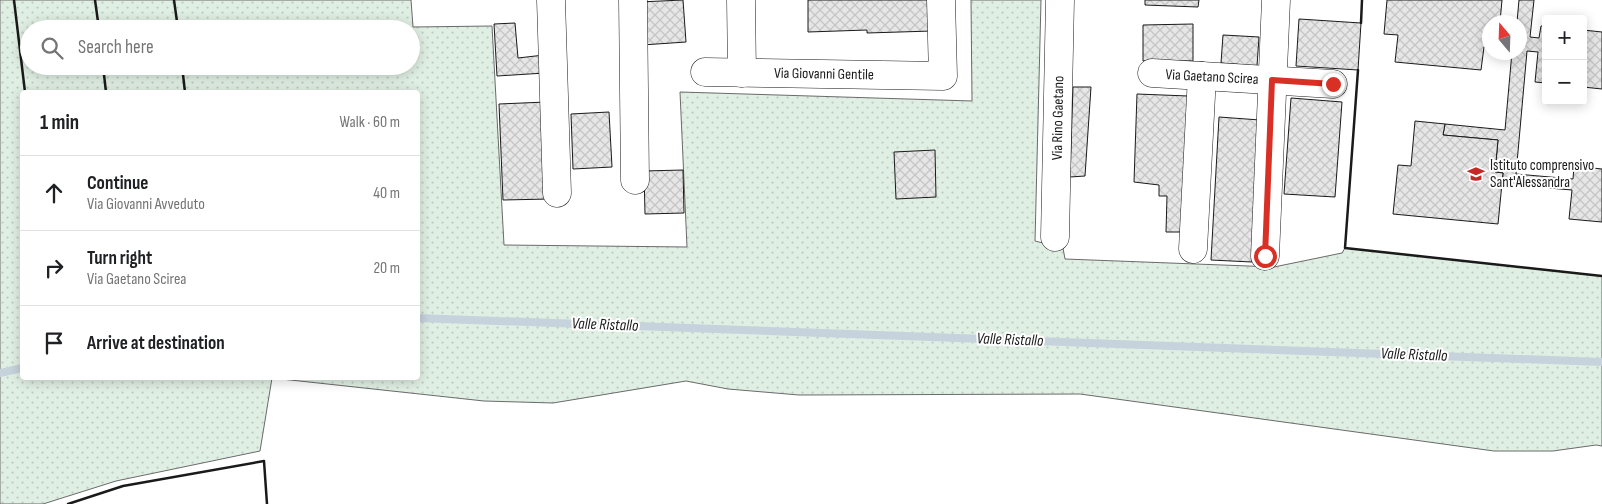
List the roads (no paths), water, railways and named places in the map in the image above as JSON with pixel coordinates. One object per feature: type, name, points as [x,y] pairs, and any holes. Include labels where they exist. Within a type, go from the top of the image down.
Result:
[{"type":"street","points":[[551,0],[557,193]]},
{"type":"street","points":[[633,0],[635,180]]},
{"type":"street","points":[[740,0],[742,73]]},
{"type":"street","name":"Via Giovanni Gentile","points":[[706,72],[943,76],[941,0]]},
{"type":"street","name":"Via Rino Gaetano","points":[[1055,237],[1060,0]]},
{"type":"street","points":[[1265,256],[1276,0]]},
{"type":"street","name":"Via Gaetano Scirea","points":[[1152,73],[1333,84]]},
{"type":"street","points":[[1193,249],[1202,76]]},
{"type":"waterway","name":"Valle Ristallo","points":[[420,318],[1602,362]]},
{"type":"waterway","name":"Valle Ristallo","points":[[0,373],[20,368]]},
{"type":"place","name":"Istituto comprensivo Sant'Alessandra","points":[[1476,174]]}]
